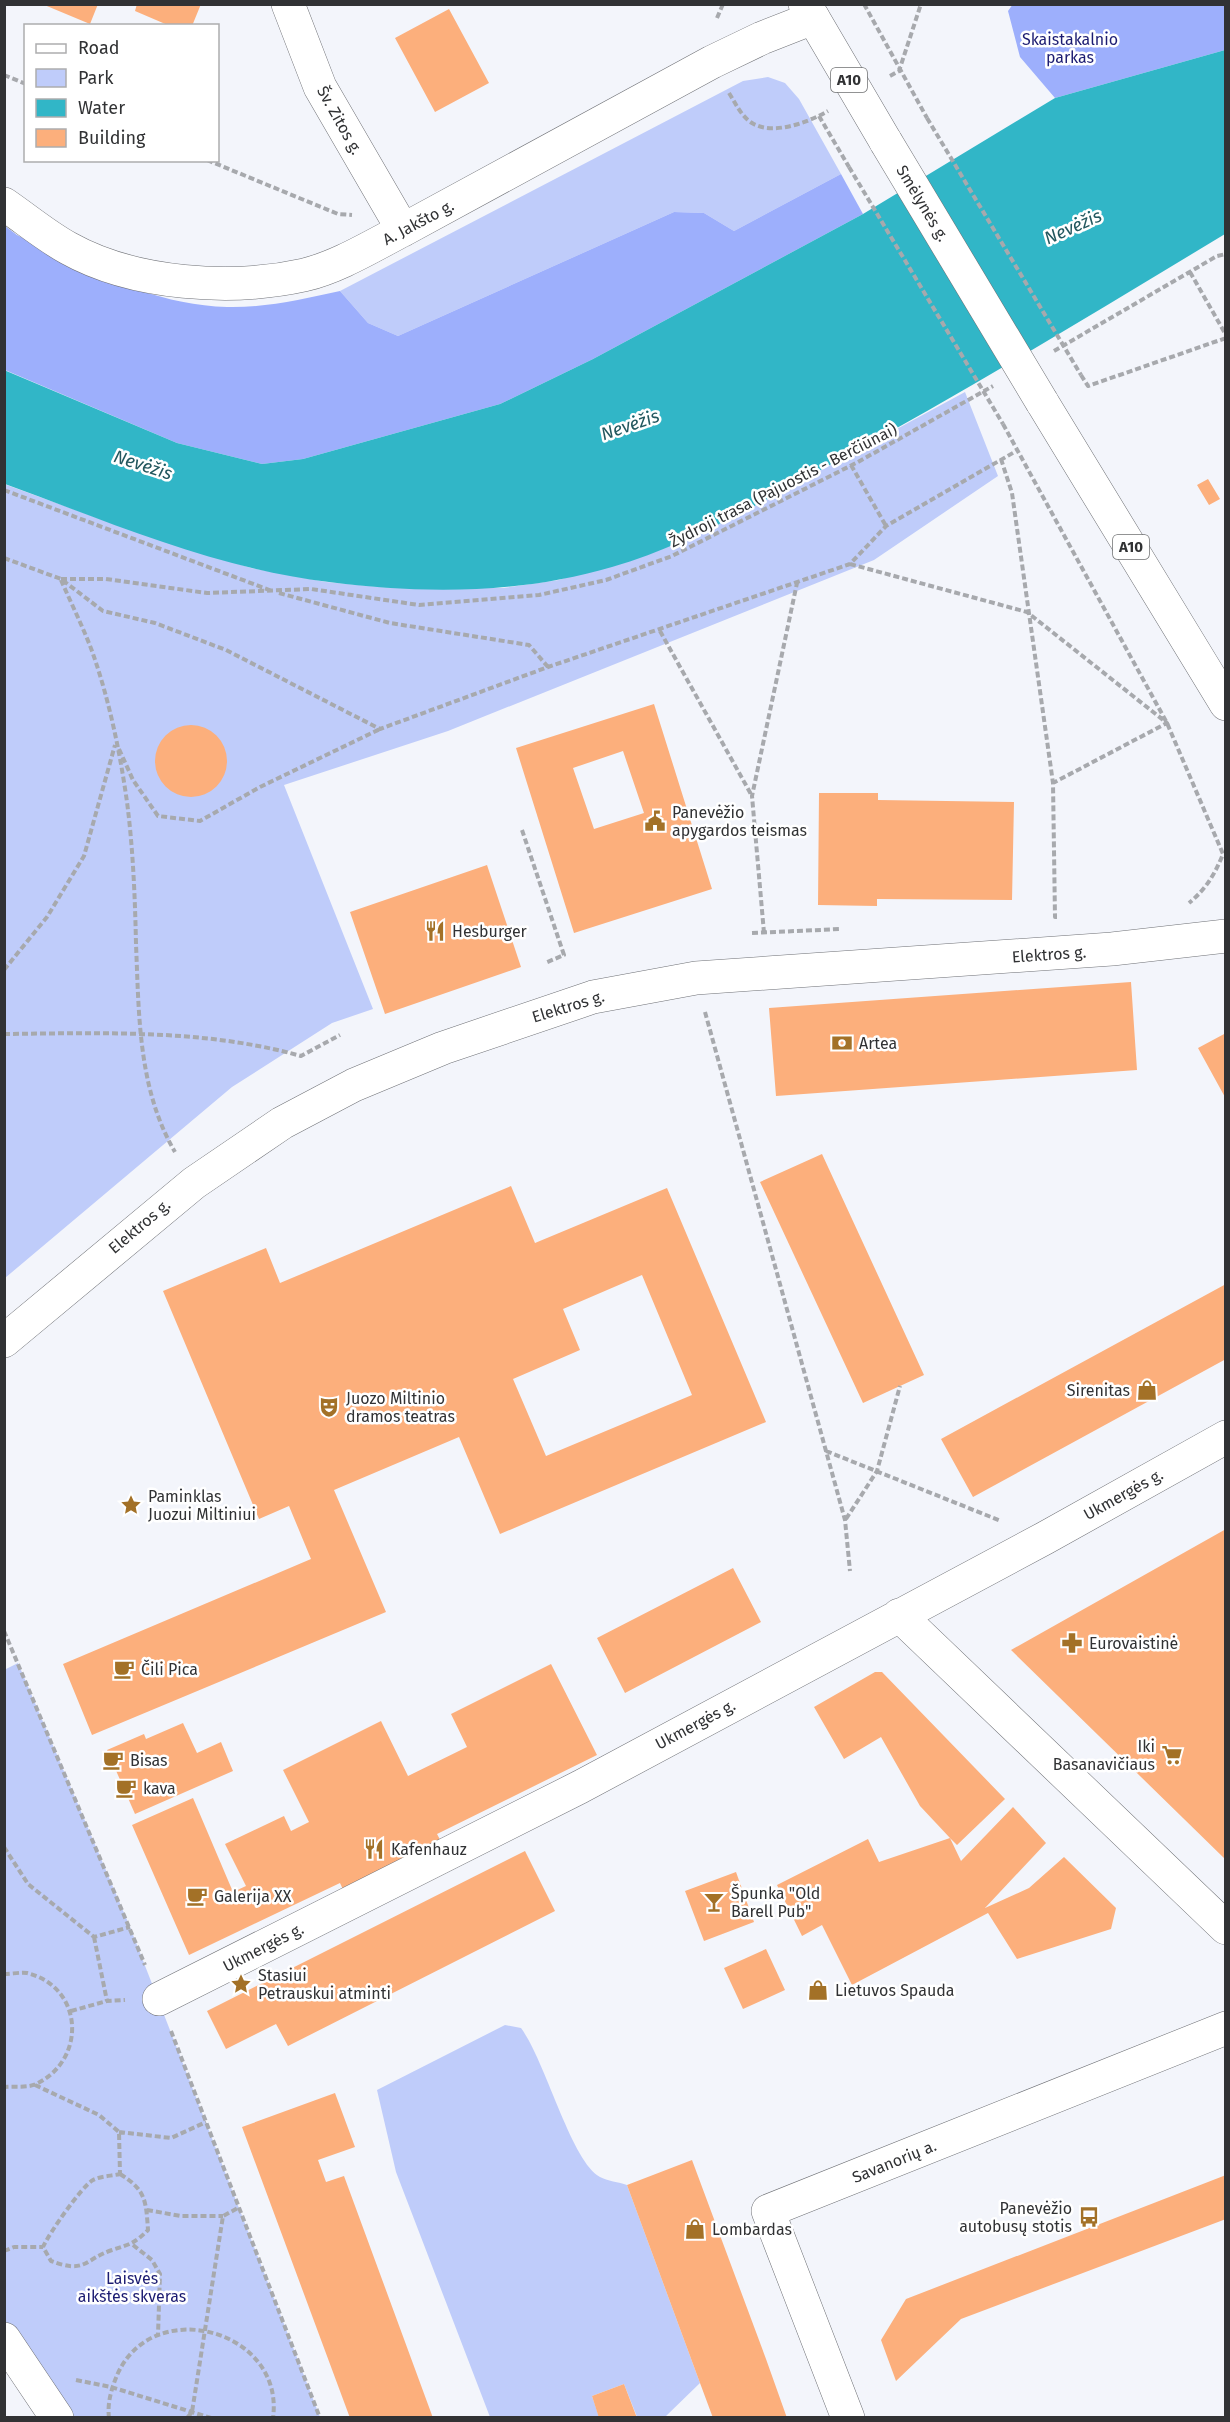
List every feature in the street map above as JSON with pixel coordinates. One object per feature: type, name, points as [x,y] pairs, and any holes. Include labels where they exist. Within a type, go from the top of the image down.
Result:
[{"type":"main road","name":"Šv. Zitos g.","points":[[288,4],[320,87],[404,230]]},
{"type":"main road","name":"A. Jakšto g.","points":[[4,204],[69,249],[122,269],[181,281],[242,284],[306,275],[356,255],[404,230],[809,11]]},
{"type":"main road","name":"Smėlynės g.","points":[[809,11],[1042,402],[1226,704]]},
{"type":"main road","name":"Elektros g.","points":[[4,1341],[194,1183],[282,1123],[354,1085],[402,1064],[593,997],[696,978],[1112,950],[1226,936]]},
{"type":"main road","name":"Ukmergės g.","points":[[159,2000],[580,1787],[1045,1538],[1226,1437]]},
{"type":"main road","points":[[899,1615],[1226,1928]]},
{"type":"main road","name":"Savanorių a.","points":[[848,2418],[768,2211],[1226,2028]]},
{"type":"main road","points":[[4,2339],[57,2418]]},
{"type":"path","points":[[864,4],[899,71],[1088,386],[1226,336],[1190,272]]},
{"type":"path","points":[[899,71],[921,4]]},
{"type":"path","points":[[4,75],[24,83]]},
{"type":"path","points":[[819,116],[1018,450],[1167,723],[1223,854],[1216,872],[1204,890],[1189,903],[1180,906]]},
{"type":"path","points":[[1052,352],[1217,256],[1226,253]]},
{"type":"path","name":"Žydroji trasa (Pajuostis - Berčiūnai)","points":[[277,593],[311,589],[419,605],[539,595],[606,580],[672,556],[851,465],[1000,382]]},
{"type":"path","points":[[116,743],[133,780],[158,816],[200,821],[260,787],[380,729],[548,667],[660,631],[850,564],[886,526],[1018,450]]},
{"type":"path","points":[[1001,459],[1012,493],[1027,612],[1053,783],[1055,917],[1066,917]]},
{"type":"path","points":[[851,465],[886,526]]},
{"type":"path","points":[[4,490],[277,593],[390,623],[529,645],[548,667]]},
{"type":"path","points":[[4,558],[61,579],[103,611],[155,623],[226,650],[380,729]]},
{"type":"path","points":[[850,564],[1027,612],[1167,723]]},
{"type":"path","points":[[61,579],[106,579],[207,593],[277,593]]},
{"type":"path","points":[[61,579],[92,651],[116,743],[128,815],[139,1033],[154,1106],[163,1131],[194,1183]]},
{"type":"path","points":[[764,933],[752,796],[797,582]]},
{"type":"path","points":[[660,631],[752,796]]},
{"type":"path","points":[[1053,783],[1167,723]]},
{"type":"path","points":[[4,970],[47,917],[84,856],[116,743]]},
{"type":"path","points":[[522,830],[564,956],[545,963]]},
{"type":"path","points":[[696,978],[845,1520],[850,1571]]},
{"type":"path","points":[[4,1034],[139,1033],[257,1044],[301,1056],[340,1035]]},
{"type":"path","points":[[845,1520],[877,1471],[900,1386]]},
{"type":"path","points":[[826,1451],[1045,1538]]},
{"type":"path","points":[[4,1847],[28,1884],[94,1937],[107,2001]]},
{"type":"path","points":[[94,1937],[130,1927]]},
{"type":"path","points":[[4,1974],[27,1973],[54,1986],[71,2011],[73,2040],[60,2068],[35,2085]]},
{"type":"path","points":[[71,2011],[107,2001],[159,2000]]},
{"type":"path","points":[[4,2087],[35,2085],[99,2115],[119,2132],[171,2138],[206,2122]]},
{"type":"path","points":[[119,2132],[120,2174]]},
{"type":"path","points":[[120,2174],[138,2185],[147,2210],[148,2230],[133,2245],[110,2250],[88,2264],[68,2267],[51,2261],[43,2247],[48,2235],[92,2180],[120,2174]]},
{"type":"path","points":[[147,2210],[181,2216],[223,2216],[238,2208]]},
{"type":"path","points":[[187,2418],[192,2412],[223,2216]]},
{"type":"path","points":[[133,2245],[152,2260],[160,2274],[158,2335]]},
{"type":"path","points":[[4,2250],[14,2247],[43,2247]]},
{"type":"path","points":[[109,2418],[111,2387],[127,2359],[138,2347],[158,2335],[181,2329],[205,2329],[232,2338],[254,2356],[269,2380],[275,2408],[273,2418]]},
{"type":"path","points":[[26,2371],[111,2387],[211,2418]]},
{"type":"green space","name":"Skaistakalnio parkas","points":[[1013,4],[1225,5],[1225,50],[1055,98],[1020,57],[1008,11]]},
{"type":"green space","points":[[768,77],[785,83],[799,99],[841,174],[734,231],[704,213],[674,212],[398,336],[368,323],[340,291],[743,81]]},
{"type":"green space","points":[[841,174],[863,214],[593,359],[500,404],[303,459],[262,464],[177,443],[5,370],[5,226],[17,235],[93,272],[172,300],[199,305],[241,307],[284,302],[340,291],[368,323],[398,336],[674,212],[704,213],[734,231]]},
{"type":"green space","points":[[965,392],[998,476],[874,560],[448,731],[284,785],[373,1009],[332,1023],[232,1087],[5,1278],[4,484],[131,530],[251,568],[326,582],[391,588],[503,588],[559,580],[725,522]]},
{"type":"green space","name":"Laisvės aikštės skveras","points":[[18,1663],[130,1927],[320,2417],[57,2417],[5,2339],[4,1670]]},
{"type":"green space","points":[[505,2025],[521,2028],[540,2063],[569,2132],[589,2167],[600,2177],[627,2185],[700,2383],[665,2417],[637,2417],[624,2384],[592,2396],[599,2417],[490,2417],[396,2172],[377,2090]]},
{"type":"water","name":"Nevėžis","points":[[1225,50],[1225,234],[885,435],[698,534],[641,557],[578,576],[507,587],[400,589],[329,582],[287,576],[205,555],[5,484],[4,370],[177,443],[262,464],[303,459],[500,404],[593,359],[863,214],[1055,98]]},
{"type":"building","points":[[42,4],[98,4],[90,24]]},
{"type":"building","points":[[137,4],[201,4],[193,24],[165,24],[135,11]]},
{"type":"building","points":[[449,9],[489,83],[435,112],[395,38]]},
{"type":"building","points":[[1208,479],[1220,499],[1209,505],[1197,485]]},
{"type":"building","name":"Panevėžio apygardos teismas","points":[[654,704],[712,889],[574,933],[516,748]],"holes":[[[623,751],[644,813],[594,829],[573,768]]]},
{"type":"building","points":[[198,725],[217,735],[225,747],[227,761],[225,775],[217,787],[205,795],[184,797],[165,787],[157,775],[155,754],[165,735],[177,727]]},
{"type":"building","points":[[819,793],[878,793],[878,800],[1014,802],[1012,900],[877,899],[877,906],[818,905]]},
{"type":"building","points":[[487,865],[521,967],[385,1014],[350,912]]},
{"type":"building","points":[[1131,982],[1137,1070],[776,1096],[769,1008]]},
{"type":"building","points":[[1226,1033],[1226,1099],[1198,1048]]},
{"type":"building","points":[[822,1154],[924,1375],[863,1403],[760,1182]]},
{"type":"building","points":[[511,1186],[535,1243],[667,1188],[766,1422],[500,1534],[459,1437],[334,1490],[386,1612],[92,1735],[63,1664],[311,1559],[289,1506],[259,1519],[163,1291],[266,1248],[280,1283]],"holes":[[[642,1275],[692,1395],[546,1456],[513,1379],[580,1350],[563,1309]]]},
{"type":"building","points":[[1226,1284],[1226,1359],[973,1497],[941,1439]]},
{"type":"building","name":"Iki Basanavičiaus","points":[[1226,1529],[1226,1860],[1011,1650]]},
{"type":"building","points":[[733,1568],[761,1622],[625,1693],[597,1638]]},
{"type":"building","points":[[551,1664],[597,1755],[437,1834],[445,1849],[347,1898],[340,1883],[189,1955],[132,1825],[193,1798],[233,1892],[246,1886],[225,1844],[284,1816],[291,1831],[309,1822],[283,1770],[381,1721],[408,1776],[467,1747],[451,1714]]},
{"type":"building","points":[[875,1672],[882,1672],[1005,1799],[957,1845],[920,1806],[881,1737],[844,1759],[814,1707]]},
{"type":"building","points":[[183,1723],[197,1753],[221,1742],[233,1771],[135,1814],[107,1750],[144,1734],[146,1739]]},
{"type":"building","points":[[1013,1807],[1046,1843],[985,1908],[1029,1888],[1064,1857],[1116,1908],[1111,1929],[1017,1959],[988,1913],[852,1985],[822,1925],[802,1936],[777,1885],[868,1839],[879,1862],[950,1838],[961,1861]]},
{"type":"building","points":[[525,1851],[555,1911],[288,2046],[276,2024],[226,2049],[207,2011]]},
{"type":"building","points":[[736,1872],[754,1922],[704,1941],[685,1891]]},
{"type":"building","points":[[766,1949],[785,1990],[743,2009],[724,1968]]},
{"type":"building","points":[[335,2093],[355,2147],[318,2160],[326,2182],[344,2176],[433,2418],[350,2418],[242,2127]]},
{"type":"building","points":[[692,2160],[787,2418],[713,2418],[627,2185]]},
{"type":"building","points":[[1226,2175],[1226,2219],[961,2319],[896,2381],[881,2340],[906,2299]]},
{"type":"building","points":[[624,2384],[637,2418],[599,2418],[592,2396]]},
{"type":"place","name":"Panevėžio apygardos teismas","points":[[655,821]]},
{"type":"place","name":"Hesburger","points":[[435,931]]},
{"type":"place","name":"Artea","points":[[842,1043]]},
{"type":"place","name":"Sirenitas","points":[[1147,1390]]},
{"type":"place","name":"Juozo Miltinio dramos teatras","points":[[329,1407]]},
{"type":"place","name":"Paminklas Juozui Miltiniui","points":[[131,1505]]},
{"type":"place","name":"Eurovaistinė","points":[[1072,1643]]},
{"type":"place","name":"Čili Pica","points":[[124,1669]]},
{"type":"place","name":"Iki Basanavičiaus","points":[[1172,1755]]},
{"type":"place","name":"Bisas","points":[[113,1760]]},
{"type":"place","name":"kava","points":[[126,1788]]},
{"type":"place","name":"Kafenhauz","points":[[374,1849]]},
{"type":"place","name":"Galerija XX","points":[[197,1896]]},
{"type":"place","name":"Špunka \"Old Barell Pub\"","points":[[714,1902]]},
{"type":"place","name":"Stasiui Petrauskui atminti","points":[[241,1984]]},
{"type":"place","name":"Lietuvos Spauda","points":[[818,1990]]},
{"type":"place","name":"Panevėžio autobusų stotis","points":[[1089,2217]]},
{"type":"place","name":"Lombardas","points":[[695,2229]]}]
